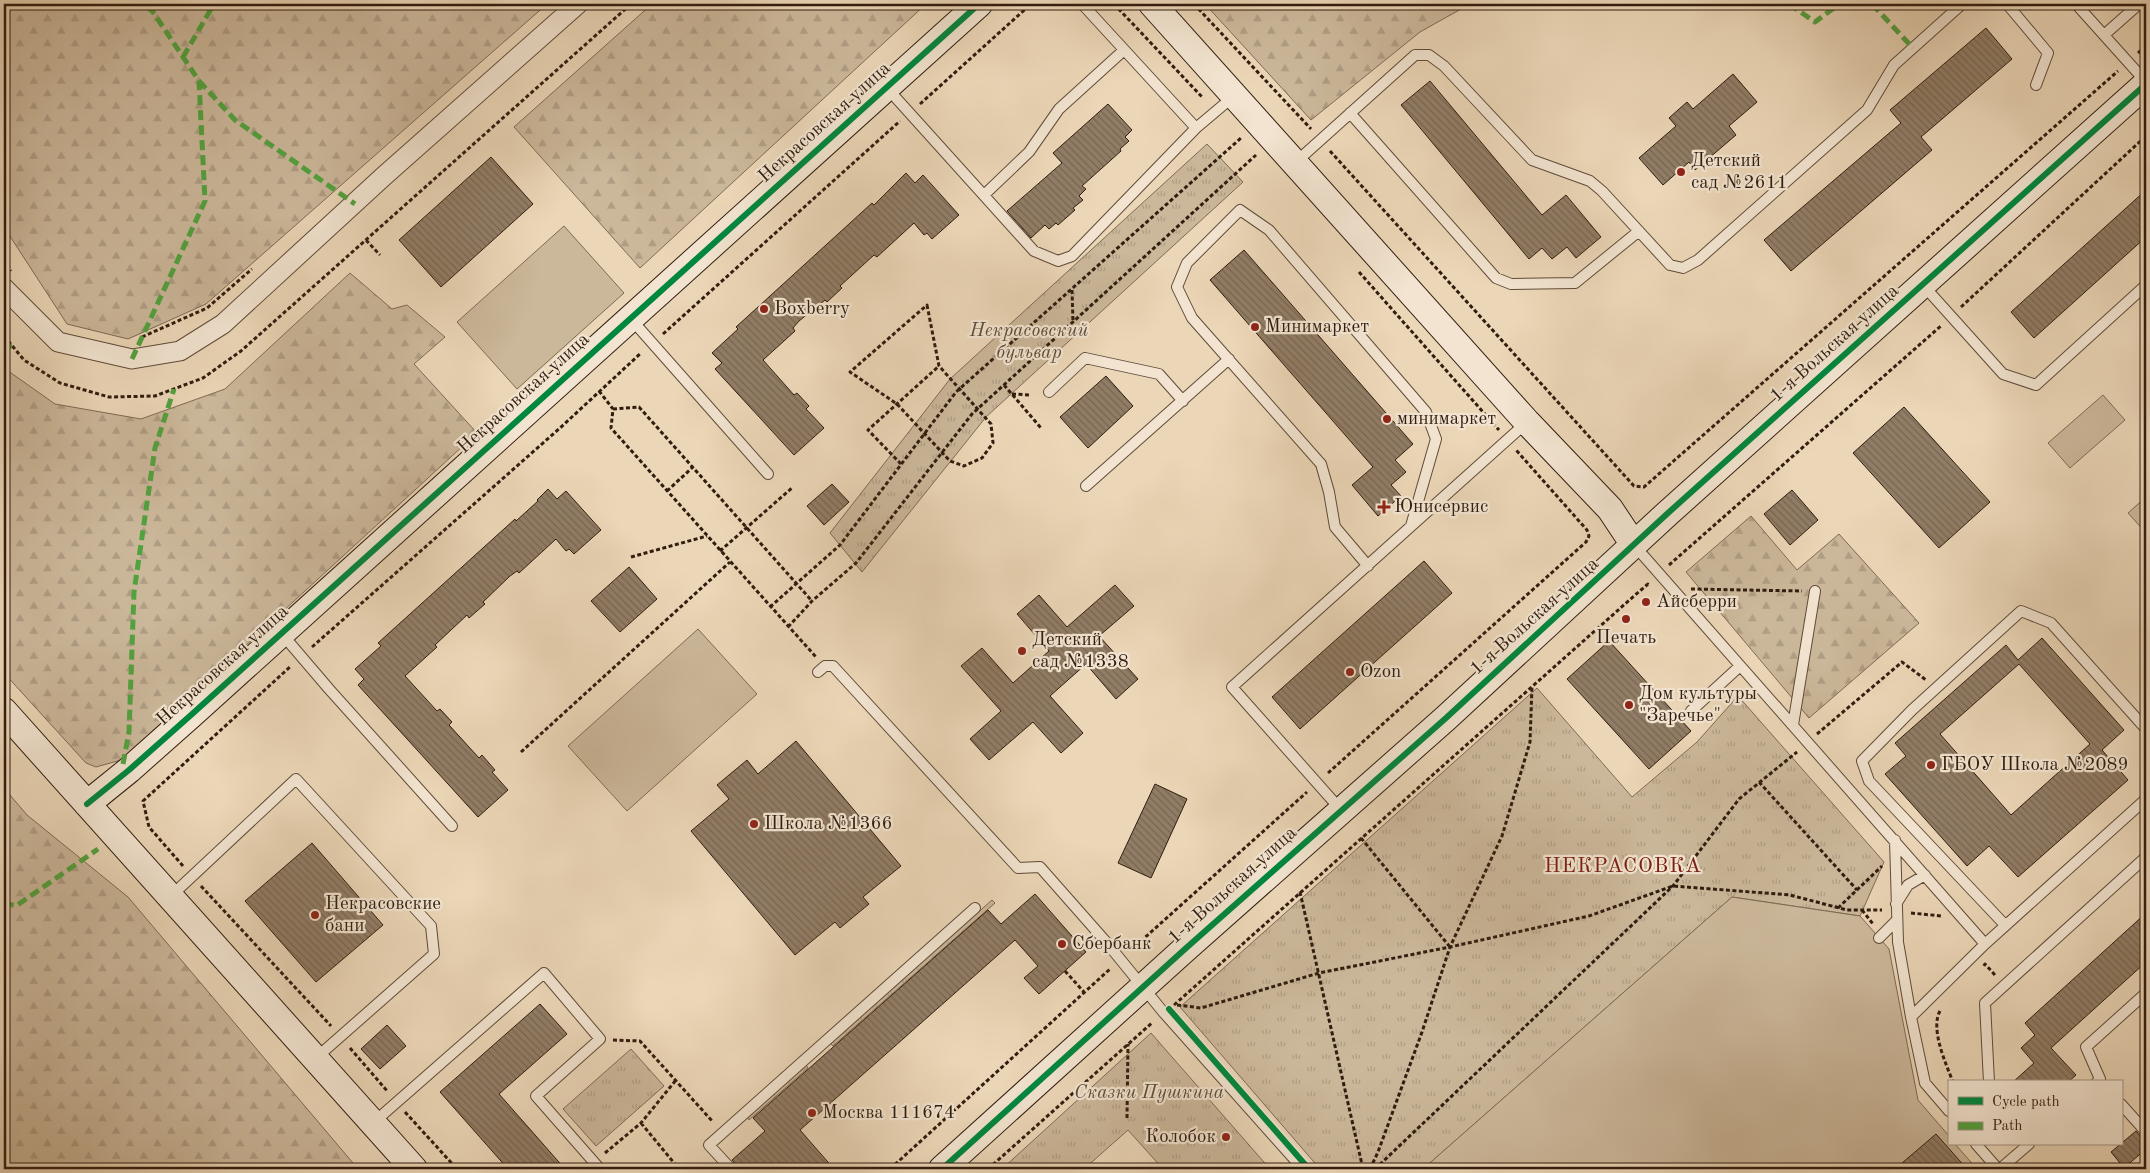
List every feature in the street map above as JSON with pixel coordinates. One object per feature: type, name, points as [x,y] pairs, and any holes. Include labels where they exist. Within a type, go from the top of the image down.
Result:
[{"type":"street","points":[[9,282],[58,342],[132,359],[180,351],[223,324],[384,176],[578,4]]},
{"type":"street","name":"Некрасовская улица","points":[[87,804],[129,770],[282,633],[979,4]]},
{"type":"street","points":[[1152,4],[1225,103],[1295,163],[1527,422],[1610,510],[1634,545]]},
{"type":"street","name":"1-я Вольская улица","points":[[942,1169],[1143,987],[1446,718],[1634,545],[2146,83]]},
{"type":"street","points":[[4,711],[414,1169]]},
{"type":"lane","points":[[1295,163],[1415,55],[1429,55],[1444,66],[1532,160],[1590,181],[1602,191],[1670,265],[1683,268],[1698,260],[1867,110],[1894,65],[1962,4]]},
{"type":"lane","points":[[2007,4],[2048,53],[2036,85]]},
{"type":"lane","points":[[2076,4],[2146,83]]},
{"type":"lane","points":[[2104,35],[2139,4]]},
{"type":"lane","points":[[1084,6],[1196,128]]},
{"type":"lane","points":[[984,195],[1029,152],[1059,110],[1124,50]]},
{"type":"lane","points":[[887,87],[1034,251],[1058,261],[1072,256],[1196,128],[1225,103]]},
{"type":"lane","points":[[1350,113],[1496,278],[1511,284],[1575,283],[1639,231]]},
{"type":"lane","points":[[1368,566],[1335,527],[1329,492],[1321,464],[1192,318],[1177,288],[1187,263],[1240,210],[1269,230],[1426,412],[1436,439],[1411,526]]},
{"type":"lane","points":[[1924,285],[2003,374],[2036,385],[2146,285]]},
{"type":"lane","points":[[630,318],[768,474]]},
{"type":"lane","points":[[1049,392],[1085,358],[1159,374],[1183,401]]},
{"type":"lane","points":[[1086,486],[1228,359]]},
{"type":"lane","points":[[1341,811],[1232,686],[1527,422]]},
{"type":"lane","points":[[1634,545],[1985,944]]},
{"type":"lane","points":[[1793,725],[1815,591]]},
{"type":"lane","points":[[2005,925],[1869,781],[1862,761],[1912,710],[2021,611],[2052,623],[2146,729]]},
{"type":"lane","points":[[282,633],[452,826]]},
{"type":"lane","points":[[821,669],[834,666],[1018,868],[1040,867],[1164,1012],[1303,1169]]},
{"type":"lane","points":[[1691,711],[1740,666]]},
{"type":"lane","points":[[171,896],[296,779],[431,926],[434,954],[316,1058]]},
{"type":"lane","points":[[1911,1017],[2005,925],[2146,799]]},
{"type":"lane","points":[[1895,840],[1898,942],[1911,1017],[1925,1084],[1948,1110]]},
{"type":"lane","points":[[1988,1080],[1985,1003],[2146,857]]},
{"type":"lane","points":[[1879,938],[1897,912],[1908,885],[1925,875]]},
{"type":"lane","points":[[731,1169],[709,1145],[975,908]]},
{"type":"lane","points":[[373,1123],[544,973],[600,1039],[536,1096],[597,1166]]},
{"type":"lane","points":[[2099,1080],[2086,1047],[2146,992]]},
{"type":"lane","points":[[2122,1105],[2146,1132]]},
{"type":"lane","points":[[1978,1146],[1999,1169],[2027,1146]]},
{"type":"path","points":[[457,1169],[340,1037],[192,877],[149,827],[144,801],[301,656],[560,428],[652,343],[1031,4]]},
{"type":"path","points":[[1114,4],[1225,103],[1244,142]]},
{"type":"path","points":[[1194,4],[1634,486],[1644,487],[2146,46]]},
{"type":"path","points":[[1668,566],[1951,316],[2146,136]]},
{"type":"path","points":[[770,607],[840,545],[959,389],[1241,138]]},
{"type":"path","points":[[1252,150],[1262,162]]},
{"type":"path","points":[[788,627],[812,601],[856,563],[978,408],[1256,155]]},
{"type":"path","points":[[366,240],[380,255]]},
{"type":"path","points":[[4,259],[9,282]]},
{"type":"path","points":[[135,340],[207,308],[258,263]]},
{"type":"path","points":[[890,1169],[1084,992],[1586,542],[1589,536],[1587,530],[1352,264]]},
{"type":"path","points":[[1072,290],[1073,322]]},
{"type":"path","points":[[927,305],[939,366],[991,424],[992,443],[982,458],[964,466],[950,461],[897,404],[850,372],[927,305]]},
{"type":"path","points":[[902,464],[868,430],[939,366]]},
{"type":"path","points":[[1004,385],[1041,428]]},
{"type":"path","points":[[599,392],[613,409],[611,428],[788,627],[821,669]]},
{"type":"path","points":[[1012,394],[1030,395]]},
{"type":"path","points":[[613,409],[639,407],[812,601]]},
{"type":"path","points":[[667,491],[693,467]]},
{"type":"path","points":[[720,551],[793,486]]},
{"type":"path","points":[[631,557],[707,536]]},
{"type":"path","points":[[521,752],[730,562]]},
{"type":"path","points":[[1659,574],[1691,589],[1815,591]]},
{"type":"path","points":[[988,1169],[1648,584]]},
{"type":"path","points":[[1813,738],[1902,662],[1937,687]]},
{"type":"path","points":[[1370,1169],[1422,1032],[1450,948],[1502,836],[1530,742],[1532,686]]},
{"type":"path","points":[[1375,1169],[1674,886],[1739,799],[1797,752]]},
{"type":"path","points":[[1759,782],[1857,890]]},
{"type":"path","points":[[1361,838],[1450,948]]},
{"type":"path","points":[[1838,908],[1884,864]]},
{"type":"path","points":[[1174,1004],[1201,1008],[1319,973],[1450,948],[1589,916],[1674,886],[1790,895],[1847,910],[1942,916]]},
{"type":"path","points":[[1300,892],[1363,1169]]},
{"type":"path","points":[[1979,971],[1985,964]]},
{"type":"path","points":[[1065,971],[1084,992]]},
{"type":"path","points":[[1945,1006],[1938,1012],[1935,1022],[1952,1080]]},
{"type":"path","points":[[600,1039],[640,1041],[722,1133]]},
{"type":"path","points":[[1127,1118],[1128,1043]]},
{"type":"path","points":[[597,1166],[641,1123],[676,1080]]},
{"type":"path","points":[[641,1123],[680,1169]]},
{"type":"green space","points":[[4,4],[547,4],[206,304],[128,339],[67,324],[4,227]]},
{"type":"green space","points":[[652,4],[926,4],[640,268],[514,127]]},
{"type":"green space","points":[[1205,4],[1470,4],[1420,32],[1311,120]]},
{"type":"green space","name":"Некрасовский бульвар","points":[[1207,144],[1243,182],[986,417],[862,572],[830,533],[950,379]]},
{"type":"green space","points":[[564,226],[624,293],[517,389],[457,322]]},
{"type":"green space","points":[[350,273],[392,309],[407,305],[445,337],[414,364],[477,433],[121,760],[96,767],[86,763],[4,673],[4,368],[55,404],[141,419],[225,389]]},
{"type":"green space","points":[[2103,395],[2125,420],[2070,468],[2048,443]]},
{"type":"green space","points":[[2146,497],[2146,533],[2128,513]]},
{"type":"green space","points":[[1751,516],[1797,570],[1839,534],[1919,623],[1809,718],[1686,572]]},
{"type":"green space","points":[[698,629],[757,694],[627,811],[568,746]]},
{"type":"green space","points":[[1537,688],[1632,797],[1697,742],[1738,696],[1884,862],[1860,916],[1732,897],[1423,1169],[1320,1169],[1180,1007]]},
{"type":"green space","points":[[4,788],[27,815],[128,897],[358,1169],[4,1169]]},
{"type":"green space","points":[[1732,897],[1860,916],[1889,949],[1918,1100],[1948,1135],[1948,1146],[1957,1146],[1977,1169],[1423,1169]]},
{"type":"green space","points":[[992,900],[995,903],[833,1046],[830,1043]]},
{"type":"green space","name":"Сказки Пушкина","points":[[1151,1033],[1270,1169],[1163,1169],[1128,1130],[1084,1169],[1002,1169]]},
{"type":"green space","points":[[631,1049],[664,1086],[596,1146],[563,1109]]},
{"type":"green space","points":[[806,1065],[808,1068],[749,1120],[747,1117]]},
{"type":"building","points":[[1986,28],[2012,59],[1921,137],[1932,150],[1791,271],[1764,240],[1901,123],[1890,110]]},
{"type":"building","points":[[1733,74],[1757,102],[1729,126],[1736,135],[1695,170],[1689,162],[1663,185],[1639,158],[1676,126],[1669,118],[1687,102],[1693,109]]},
{"type":"building","points":[[1430,81],[1542,215],[1566,195],[1601,237],[1576,258],[1567,247],[1552,259],[1542,248],[1529,259],[1401,105]]},
{"type":"building","points":[[1108,104],[1132,130],[1125,137],[1129,141],[1120,149],[1121,151],[1082,186],[1086,189],[1079,196],[1083,200],[1073,208],[1075,210],[1058,225],[1056,223],[1049,229],[1045,225],[1031,238],[1007,211],[1062,163],[1053,153]]},
{"type":"building","points":[[491,157],[533,204],[441,287],[399,240]]},
{"type":"building","points":[[906,173],[915,183],[923,175],[959,215],[932,239],[927,233],[924,235],[914,223],[877,257],[874,255],[840,286],[842,288],[827,302],[825,300],[799,321],[793,328],[795,331],[763,360],[794,395],[797,393],[809,406],[806,409],[824,428],[794,455],[715,369],[722,363],[712,353],[738,329],[736,327],[872,203],[874,205]]},
{"type":"building","points":[[2146,190],[2146,237],[2034,338],[2011,312]]},
{"type":"building","points":[[1244,250],[1413,444],[1395,460],[1406,472],[1391,485],[1401,496],[1378,516],[1352,485],[1373,467],[1210,280]]},
{"type":"building","points":[[1106,376],[1133,406],[1088,448],[1060,417]]},
{"type":"building","points":[[1904,407],[1990,502],[1939,548],[1853,453]]},
{"type":"building","points":[[832,484],[849,502],[824,525],[807,506]]},
{"type":"building","points":[[548,489],[557,499],[566,491],[601,530],[574,554],[569,549],[566,551],[556,539],[519,573],[517,571],[510,576],[483,602],[485,604],[469,618],[467,615],[435,645],[437,647],[405,676],[437,711],[440,709],[452,722],[449,725],[479,758],[482,755],[495,770],[492,772],[508,790],[478,817],[358,685],[364,679],[355,669],[381,646],[378,643],[515,519],[516,521]]},
{"type":"building","points":[[1792,490],[1818,520],[1790,545],[1764,514]]},
{"type":"building","points":[[1424,561],[1452,593],[1300,729],[1272,697]]},
{"type":"building","points":[[629,567],[657,599],[620,632],[591,601]]},
{"type":"building","points":[[1115,585],[1134,606],[1099,636],[1138,679],[1116,699],[1086,664],[1050,696],[1083,733],[1061,753],[1033,722],[989,760],[970,739],[1001,711],[961,666],[982,648],[1013,683],[1049,651],[1017,614],[1039,595],[1067,627]]},
{"type":"building","name":"ГБОУ Школа №2089","points":[[2042,638],[2124,730],[2102,750],[2128,780],[2018,877],[1989,846],[1967,866],[1885,774],[1906,756],[1895,743],[2006,645],[2018,660]],"holes":[[[2019,664],[2090,744],[2011,815],[1940,734]]]},
{"type":"building","name":"Дом культуры \"Заречье\"","points":[[1609,641],[1691,731],[1649,769],[1567,679]]},
{"type":"building","points":[[796,741],[901,866],[863,897],[869,904],[840,928],[835,922],[795,955],[691,831],[729,799],[717,785],[747,760],[758,774]]},
{"type":"building","points":[[1155,784],[1187,799],[1151,878],[1118,863]]},
{"type":"building","name":"Некрасовские бани","points":[[312,843],[383,925],[316,982],[245,901]]},
{"type":"building","points":[[1035,894],[1086,952],[1039,994],[1024,978],[1038,966],[1015,940],[800,1130],[834,1169],[740,1169],[732,1160],[765,1131],[753,1118],[988,910],[1001,924]]},
{"type":"building","points":[[2146,913],[2146,962],[2051,1048],[2076,1075],[2070,1080],[2015,1080],[2034,1063],[2021,1048],[2035,1035],[2025,1023]]},
{"type":"building","points":[[540,1004],[567,1034],[499,1094],[565,1169],[508,1169],[440,1092]]},
{"type":"building","points":[[387,1025],[406,1046],[380,1069],[361,1049]]},
{"type":"building","points":[[2136,1131],[2141,1137],[2146,1139],[2146,1149],[2124,1168],[2111,1152],[2118,1146],[2122,1146],[2122,1143]]},
{"type":"building","points":[[1936,1134],[1967,1169],[1895,1169]]},
{"type":"marked path","points":[[132,359],[205,201],[199,81],[153,12],[144,4]]},
{"type":"marked path","points":[[183,57],[214,4]]},
{"type":"marked path","points":[[1789,4],[1815,22],[1839,4]]},
{"type":"marked path","points":[[1872,4],[1913,48]]},
{"type":"marked path","points":[[199,81],[235,120],[355,204]]},
{"type":"marked path","points":[[4,347],[12,346]]},
{"type":"marked path","points":[[123,764],[129,732],[134,592],[155,448],[174,389]]},
{"type":"marked path","points":[[4,903],[16,906],[98,849]]},
{"type":"cycle path","points":[[87,804],[191,715],[979,4]]},
{"type":"cycle path","points":[[942,1169],[1185,949],[1446,718],[1668,513],[2146,84]]},
{"type":"cycle path","points":[[1169,1009],[1309,1169]]},
{"type":"place","name":"Детский сад №2611","points":[[1681,172]]},
{"type":"place","name":"Boxberry","points":[[764,309]]},
{"type":"place","name":"Минимаркет","points":[[1255,327]]},
{"type":"place","name":"минимаркет","points":[[1387,419]]},
{"type":"place","name":"Юнисервис","points":[[1384,507]]},
{"type":"place","name":"Айсберри","points":[[1646,602]]},
{"type":"place","name":"Печать","points":[[1626,619]]},
{"type":"place","name":"Детский сад №1338","points":[[1022,651]]},
{"type":"place","name":"Ozon","points":[[1350,672]]},
{"type":"place","name":"Дом культуры \"Заречье\"","points":[[1629,705]]},
{"type":"place","name":"ГБОУ Школа №2089","points":[[1931,765]]},
{"type":"place","name":"Школа №1366","points":[[754,824]]},
{"type":"place","name":"Некрасовские бани","points":[[315,915]]},
{"type":"place","name":"Сбербанк","points":[[1062,944]]},
{"type":"place","name":"Москва 111674","points":[[812,1113]]},
{"type":"place","name":"Колобок","points":[[1226,1137]]},
{"type":"district","name":"НЕКРАСОВКА","points":[[1623,866]]}]
